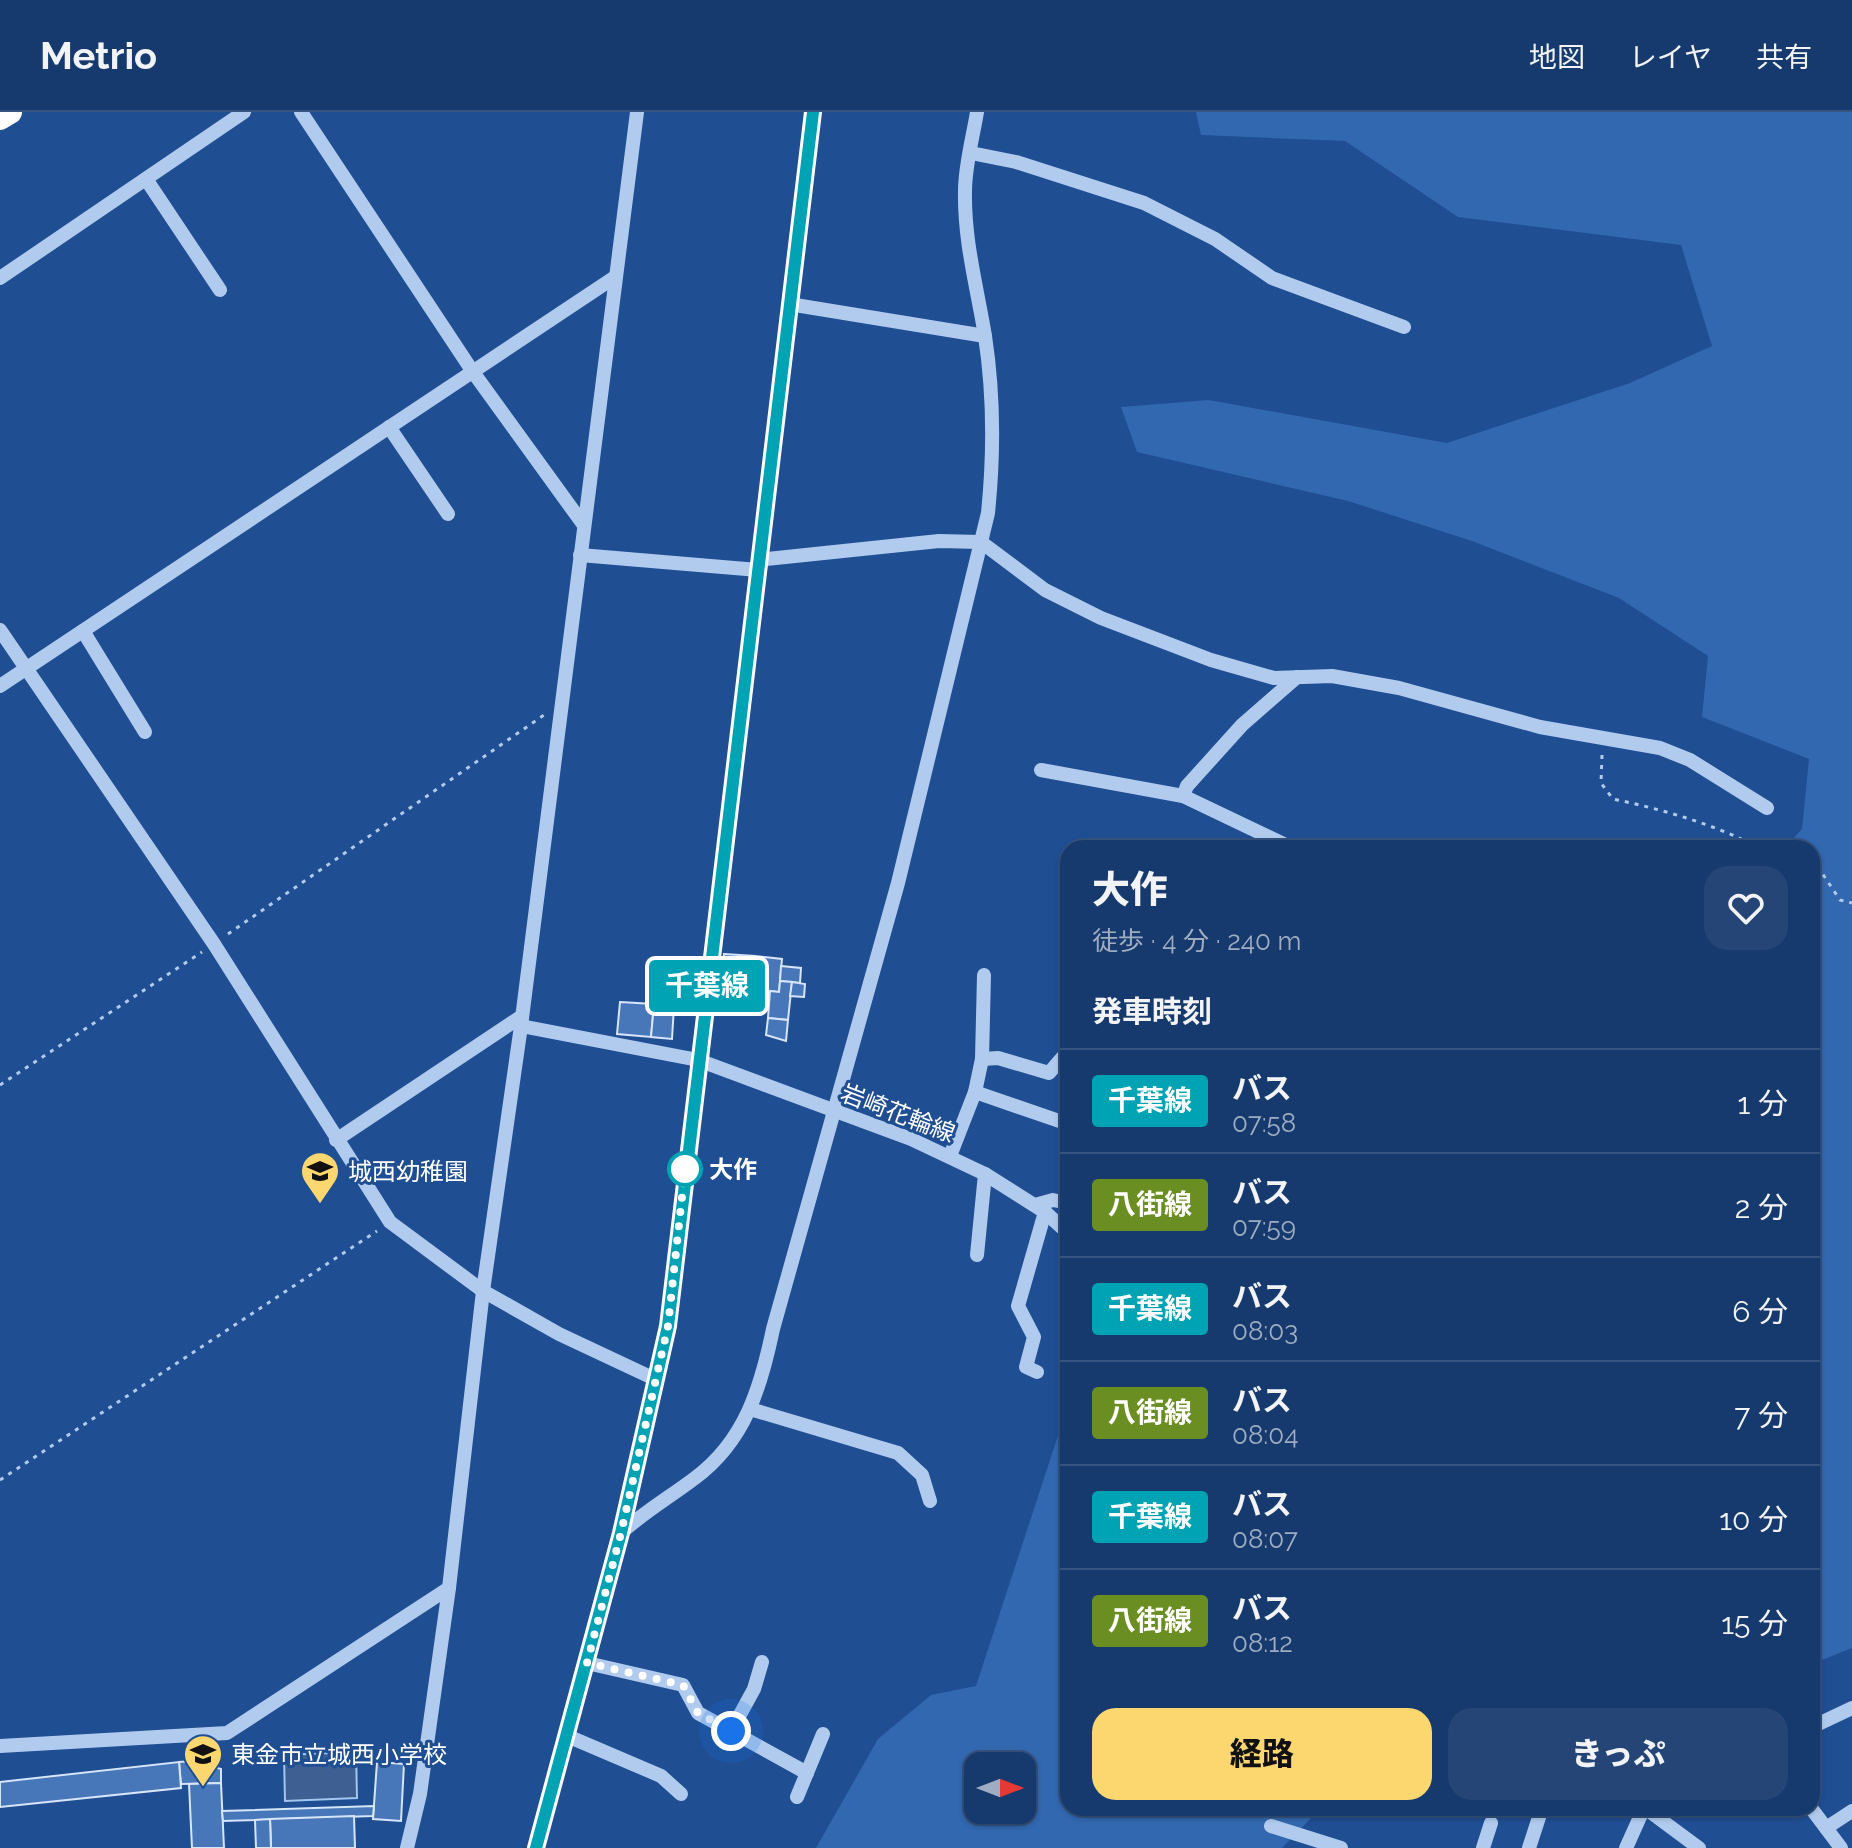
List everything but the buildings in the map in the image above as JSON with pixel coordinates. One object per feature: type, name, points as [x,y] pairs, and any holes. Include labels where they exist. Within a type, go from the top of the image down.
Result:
[{"type":"highway","points":[[0,118],[10,112]]},
{"type":"street","points":[[0,278],[244,112]]},
{"type":"street","points":[[301,112],[473,372],[583,524]]},
{"type":"street","points":[[407,1848],[420,1794],[449,1588],[483,1291],[522,1021],[637,112]]},
{"type":"street","points":[[536,1848],[621,1533],[668,1326],[813,112]]},
{"type":"street","points":[[621,1533],[699,1476],[734,1440],[760,1388],[773,1329],[898,883],[981,542],[993,464],[993,409],[985,336],[969,260],[965,188],[977,112]]},
{"type":"street","points":[[971,153],[1016,162],[1144,203],[1215,239],[1272,278],[1404,327]]},
{"type":"street","points":[[146,179],[220,290]]},
{"type":"street","points":[[0,686],[615,277]]},
{"type":"street","points":[[789,304],[985,336]]},
{"type":"street","points":[[389,427],[448,514]]},
{"type":"street","points":[[580,555],[758,565],[939,541],[981,542],[1045,590],[1101,618],[1211,660],[1274,678],[1332,676],[1399,688],[1524,723],[1660,748],[1690,760],[1767,808]]},
{"type":"street","points":[[0,630],[214,944],[390,1222],[483,1291],[559,1334],[657,1380]]},
{"type":"street","points":[[83,631],[145,732]]},
{"type":"street","points":[[1183,796],[1187,786],[1242,725],[1297,677]]},
{"type":"street","points":[[1041,770],[1183,796],[1275,840]]},
{"type":"street","points":[[950,1156],[975,1092],[982,1059],[984,975]]},
{"type":"street","points":[[336,1140],[522,1021]]},
{"type":"street","name":"岩崎花輪線","points":[[522,1021],[698,1060],[833,1111],[950,1156],[1040,1209],[1060,1226]]},
{"type":"street","points":[[982,1059],[998,1058],[1049,1073],[1060,1060]]},
{"type":"street","points":[[975,1092],[1060,1121]]},
{"type":"street","points":[[977,1255],[985,1174]]},
{"type":"street","points":[[1037,1372],[1026,1367],[1034,1337],[1018,1306],[1040,1209],[1044,1200],[1060,1202]]},
{"type":"street","points":[[750,1409],[898,1453],[922,1475],[930,1501]]},
{"type":"street","points":[[0,1746],[227,1733],[449,1588]]},
{"type":"street","points":[[731,1731],[754,1689],[762,1662]]},
{"type":"street","points":[[587,1663],[683,1685],[698,1713],[807,1773]]},
{"type":"street","points":[[1820,1723],[1852,1708]]},
{"type":"street","points":[[797,1797],[823,1734]]},
{"type":"street","points":[[565,1735],[661,1776],[681,1794]]},
{"type":"street","points":[[1826,1828],[1852,1811]]},
{"type":"street","points":[[1529,1848],[1539,1816]]},
{"type":"street","points":[[1626,1848],[1641,1816]]},
{"type":"street","points":[[1656,1816],[1699,1848]]},
{"type":"street","points":[[1817,1816],[1841,1848]]},
{"type":"street","points":[[1483,1848],[1491,1823]]},
{"type":"street","points":[[1271,1826],[1341,1848]]},
{"type":"path","points":[[0,1085],[214,944],[560,704]]},
{"type":"path","points":[[1602,739],[1601,783],[1613,799],[1663,810],[1727,831],[1744,840]]},
{"type":"path","points":[[1820,870],[1840,900],[1852,903]]},
{"type":"path","points":[[0,1480],[390,1222]]},
{"type":"shaded area","points":[[1196,112],[1852,112],[1852,1648],[1820,1661],[1820,840],[1792,840],[1802,829],[1809,759],[1702,717],[1708,656],[1619,598],[1472,541],[1348,501],[1137,452],[1121,407],[1209,400],[1447,443],[1630,383],[1712,346],[1681,245],[1458,217],[1345,141],[1201,135]]},
{"type":"shaded area","points":[[1060,1429],[1060,1816],[1313,1816],[1282,1848],[816,1848],[878,1739],[931,1695],[976,1686]]},
{"type":"shaded area","points":[[356,1752],[357,1798],[285,1801],[284,1755]]},
{"type":"bus line","name":"千葉線","points":[[536,1848],[621,1533],[668,1326],[813,112]]},
{"type":"place","name":"大作","points":[[685,1169]]},
{"type":"place","name":"城西幼稚園","points":[[320,1205]]},
{"type":"place","name":"東金市立城西小学校","points":[[203,1788]]},
{"type":"route","points":[[685,1169],[668,1326],[621,1533],[587,1663],[683,1685],[698,1713],[731,1731]]}]
